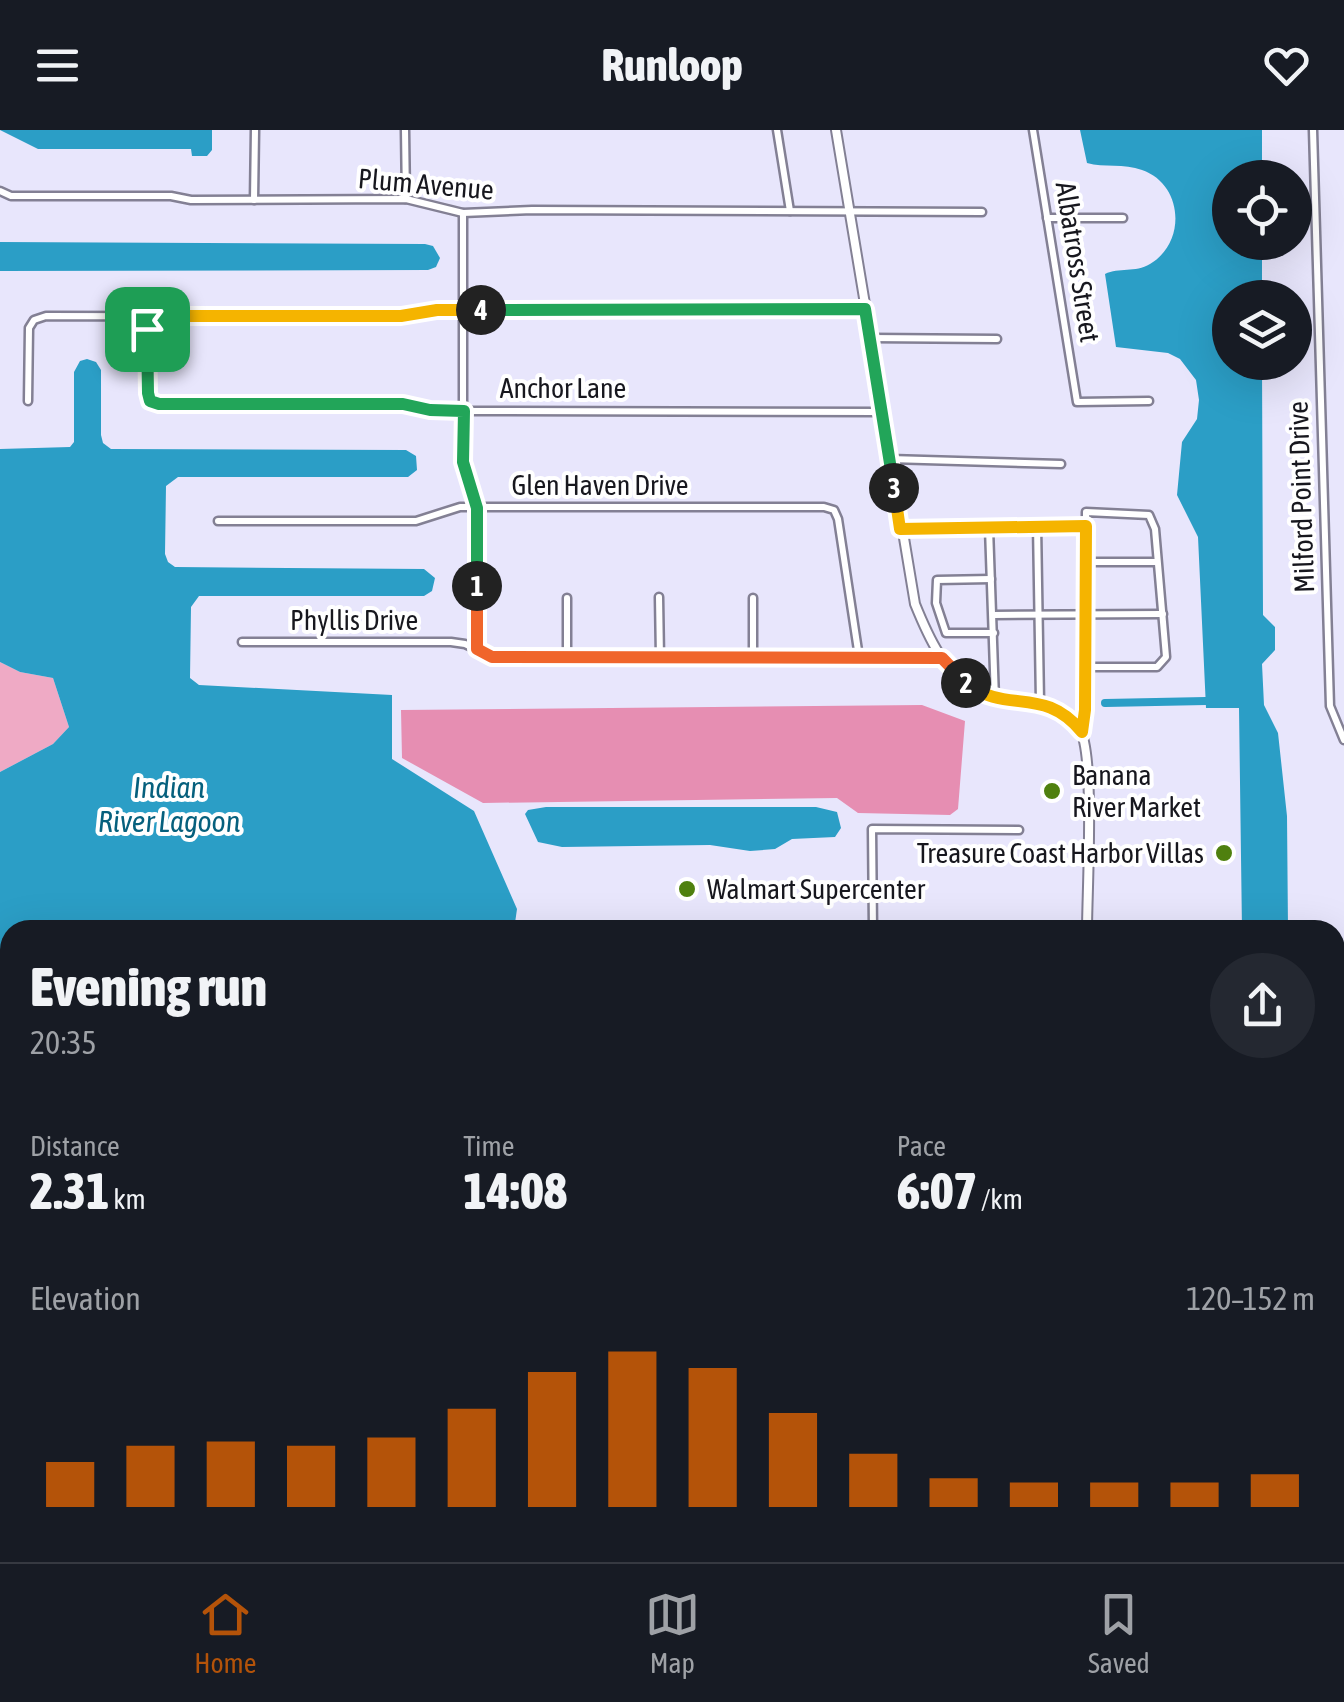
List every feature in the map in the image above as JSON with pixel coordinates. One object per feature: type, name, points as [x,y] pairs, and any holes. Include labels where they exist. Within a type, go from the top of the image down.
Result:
[{"type":"street","points":[[254,200],[255,130]]},
{"type":"street","points":[[405,130],[406,200]]},
{"type":"street","points":[[778,130],[790,211]]},
{"type":"street","points":[[836,130],[915,604],[942,658],[959,678],[995,699],[1040,702],[1061,711],[1082,732]]},
{"type":"street","name":"Albatross Street","points":[[1033,130],[1077,402],[1149,402]]},
{"type":"street","name":"Milford Point Drive","points":[[1314,130],[1330,706],[1344,740]]},
{"type":"street","name":"Plum Avenue","points":[[0,191],[10,196],[406,200],[463,214],[532,210],[982,212]]},
{"type":"street","points":[[463,214],[463,462],[477,508],[477,649]]},
{"type":"street","points":[[1048,218],[1122,218]]},
{"type":"street","points":[[28,401],[29,328],[34,320],[46,316],[401,316],[464,310],[865,309]]},
{"type":"street","name":"Anchor Lane","points":[[146,316],[150,401],[159,404],[403,404],[464,411],[882,412]]},
{"type":"street","points":[[870,338],[997,339]]},
{"type":"street","points":[[889,459],[1060,464]]},
{"type":"street","name":"Glen Haven Drive","points":[[218,521],[416,521],[460,507],[830,508],[838,519],[859,657]]},
{"type":"street","points":[[1085,666],[1157,667],[1166,656],[1155,528],[1144,512],[1086,512],[1082,732],[1088,767],[1087,920]]},
{"type":"street","points":[[1037,526],[1040,702]]},
{"type":"street","points":[[900,529],[1086,526]]},
{"type":"street","points":[[990,528],[995,699]]},
{"type":"street","points":[[1086,562],[1156,562]]},
{"type":"street","points":[[992,579],[937,580],[936,603],[946,633],[994,632]]},
{"type":"street","points":[[659,597],[660,658]]},
{"type":"street","points":[[567,598],[567,658]]},
{"type":"street","points":[[752,598],[753,657]]},
{"type":"street","points":[[993,614],[1163,614]]},
{"type":"street","name":"Phyllis Drive","points":[[242,642],[451,642],[492,657],[942,658]]},
{"type":"street","points":[[872,920],[872,829],[1019,830]]},
{"type":"shaded area","points":[[0,662],[20,672],[53,678],[69,727],[53,744],[0,772]]},
{"type":"shaded area","points":[[922,705],[965,721],[958,809],[950,815],[858,813],[837,798],[483,803],[402,758],[401,710]]},
{"type":"water","points":[[0,130],[212,130],[212,150],[207,156],[192,156],[191,149],[38,149]]},
{"type":"water","points":[[1080,130],[1262,130],[1262,160],[1212,160],[1212,260],[1262,260],[1262,280],[1212,280],[1212,380],[1262,380],[1263,615],[1275,627],[1275,650],[1262,664],[1264,705],[1278,733],[1287,816],[1288,920],[1242,920],[1239,708],[1206,708],[1198,537],[1177,495],[1182,442],[1197,419],[1196,380],[1180,359],[1168,353],[1116,347],[1105,274],[1144,267],[1162,254],[1175,228],[1172,200],[1156,177],[1142,170],[1087,163]]},
{"type":"water","points":[[0,242],[425,244],[433,246],[440,258],[436,267],[428,270],[0,271]]},
{"type":"water","name":"Indian River Lagoon","points":[[80,361],[96,362],[101,370],[101,435],[103,443],[111,449],[406,450],[416,456],[417,470],[408,477],[178,477],[166,486],[165,554],[175,567],[424,569],[435,578],[432,591],[424,596],[199,596],[191,607],[190,678],[199,685],[392,695],[392,759],[474,811],[517,909],[515,920],[0,920],[0,772],[53,744],[69,727],[53,678],[20,672],[0,662],[0,449],[70,447],[74,442],[74,372]]},
{"type":"water","points":[[546,807],[816,807],[837,812],[841,828],[835,837],[792,839],[775,849],[750,851],[710,845],[562,847],[538,842],[525,814]]},
{"type":"waterway","points":[[1105,703],[1206,701]]},
{"type":"place","name":"Banana River Market","points":[[1052,791]]},
{"type":"place","name":"Treasure Coast Harbor Villas","points":[[1224,853]]},
{"type":"place","name":"Walmart Supercenter","points":[[687,889]]},
{"type":"route","points":[[865,309],[900,529],[1086,526],[1082,732],[1050,705],[995,699],[974,689],[942,658],[485,655],[477,649],[477,508],[463,462],[464,411],[430,410],[409,404],[159,404],[150,401],[148,393],[147,329],[146,316],[401,316],[437,310],[865,309]]}]
